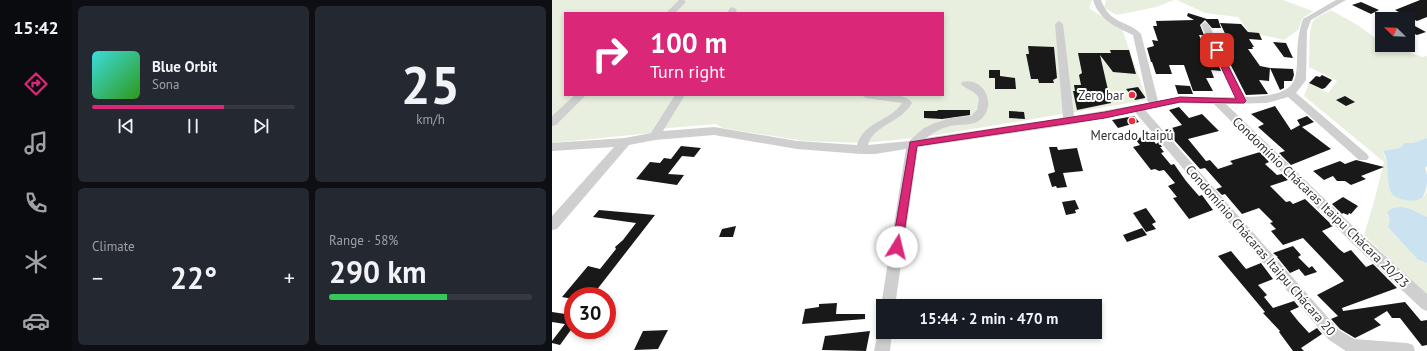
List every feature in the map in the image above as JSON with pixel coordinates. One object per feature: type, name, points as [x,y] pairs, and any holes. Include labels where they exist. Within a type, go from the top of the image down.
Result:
[{"type":"street","points":[[1097,0],[1100,11],[1114,22],[1137,34],[1154,104]]},
{"type":"street","points":[[552,147],[625,142],[655,136],[714,131],[797,144],[861,150],[913,144],[1069,121],[1180,100],[1267,100],[1290,93],[1301,80],[1303,32],[1307,19],[1342,0]]},
{"type":"street","points":[[671,12],[682,2]]},
{"type":"street","points":[[1059,24],[1069,121]]},
{"type":"street","points":[[1205,24],[1242,101]]},
{"type":"street","points":[[889,299],[913,144],[931,128],[957,121],[975,119],[979,116],[985,102],[984,96],[974,86],[966,84]]},
{"type":"street","points":[[1290,93],[1363,157]]},
{"type":"street","points":[[552,122],[580,96]]},
{"type":"street","points":[[655,136],[679,96]]},
{"type":"street","points":[[861,150],[864,138],[870,131],[898,113],[907,103],[899,98],[877,96]]},
{"type":"street","name":"Condomínio Chácaras Itaipu Chácara 20/23","points":[[1215,100],[1349,231],[1427,304]]},
{"type":"street","name":"Condomínio Chácaras Itaipu Chácara 20","points":[[1135,109],[1334,335],[1352,346],[1369,349],[1407,351]]},
{"type":"street","points":[[552,225],[625,142]]},
{"type":"street","points":[[882,351],[883,339]]},
{"type":"green space","points":[[552,0],[1092,0],[1089,8],[1122,29],[1147,100],[924,137],[864,143],[804,141],[722,128],[716,124],[657,129],[651,133],[552,143]]},
{"type":"green space","points":[[1106,0],[1174,0],[1156,7],[1117,15],[1104,8]]},
{"type":"green space","points":[[1177,0],[1283,0],[1313,11],[1302,19],[1298,30],[1284,40],[1249,32],[1238,17],[1205,13]]},
{"type":"green space","points":[[1331,10],[1359,26],[1375,38],[1375,52],[1408,52],[1422,57],[1427,56],[1427,138],[1412,143],[1404,143],[1400,148],[1383,152],[1389,169],[1388,178],[1424,196],[1427,192],[1427,217],[1411,209],[1390,218],[1388,227],[1418,260],[1427,263],[1427,295],[1364,235],[1384,162],[1304,96],[1309,83],[1328,93],[1337,81],[1309,67],[1311,28],[1312,23],[1318,17]]},
{"type":"water","points":[[1427,138],[1427,166],[1425,168],[1427,172],[1427,186],[1424,194],[1419,199],[1411,201],[1396,197],[1393,195],[1389,186],[1387,163],[1383,151],[1400,148],[1404,143],[1412,143]]},
{"type":"water","points":[[1401,207],[1411,209],[1427,217],[1427,263],[1418,260],[1388,227],[1390,218],[1387,212],[1393,208]]},
{"type":"building","points":[[1420,0],[1427,0],[1427,17],[1417,21],[1415,20],[1415,12],[1399,12],[1395,10]]},
{"type":"building","points":[[1361,2],[1379,10],[1371,14],[1352,5]]},
{"type":"building","points":[[1188,13],[1207,19],[1218,19],[1221,28],[1212,28],[1205,20],[1200,25],[1204,35],[1199,35],[1206,51],[1212,51],[1221,71],[1211,70],[1214,78],[1206,78],[1213,91],[1193,91],[1184,65],[1169,65],[1172,74],[1156,74],[1151,62],[1147,48],[1154,46],[1152,40],[1158,41],[1153,26],[1157,26],[1156,21],[1194,20],[1187,16]]},
{"type":"building","points":[[1220,23],[1241,24],[1248,32],[1259,33],[1262,40],[1249,39],[1254,47],[1252,47],[1253,49],[1248,49],[1260,66],[1270,68],[1269,81],[1259,80],[1268,94],[1246,95],[1220,44],[1230,44]]},
{"type":"building","points":[[1415,26],[1426,32],[1417,35],[1415,34]]},
{"type":"building","points":[[1273,42],[1286,43],[1293,58],[1284,57]]},
{"type":"building","points":[[1028,46],[1054,47],[1057,78],[1053,80],[1054,83],[1039,83],[1038,79],[1031,79],[1026,54],[1029,54]]},
{"type":"building","points":[[1110,50],[1129,50],[1136,74],[1113,72],[1100,55],[1111,103],[1077,110],[1073,91],[1075,91],[1074,85],[1081,85],[1079,75],[1082,73],[1078,53],[1111,53]]},
{"type":"building","points":[[1270,68],[1293,69],[1294,75],[1292,81],[1284,81],[1284,88],[1280,90]]},
{"type":"building","points":[[989,70],[1000,70],[1000,76],[1015,78],[1016,89],[995,89],[995,78],[989,78]]},
{"type":"building","points":[[1322,75],[1332,80],[1325,88],[1322,89],[1309,83],[1316,76],[1320,77]]},
{"type":"building","points":[[1175,85],[1190,86],[1193,94],[1178,94]]},
{"type":"building","points":[[1138,87],[1145,98],[1135,100],[1126,89]]},
{"type":"building","points":[[1345,96],[1355,102],[1346,106],[1336,100]]},
{"type":"building","points":[[1275,106],[1291,130],[1300,125],[1297,120],[1307,116],[1314,122],[1302,127],[1331,149],[1291,165],[1279,153],[1285,151],[1258,127],[1264,124],[1251,114]]},
{"type":"building","points":[[1179,107],[1189,118],[1202,114],[1219,131],[1188,139],[1206,161],[1210,160],[1218,169],[1233,164],[1230,161],[1260,152],[1269,162],[1265,164],[1277,175],[1282,174],[1288,180],[1270,186],[1286,202],[1290,201],[1293,204],[1305,199],[1333,226],[1322,231],[1339,249],[1344,253],[1351,250],[1366,267],[1373,264],[1397,288],[1342,308],[1343,311],[1405,302],[1421,321],[1427,320],[1427,345],[1422,346],[1400,318],[1392,318],[1387,311],[1374,319],[1381,325],[1355,338],[1340,329],[1331,319],[1338,316],[1317,295],[1344,281],[1303,238],[1283,245],[1271,231],[1276,229],[1270,223],[1273,222],[1259,208],[1242,214],[1225,194],[1222,195],[1216,189],[1222,187],[1205,168],[1200,169],[1165,130],[1182,125],[1169,110]]},
{"type":"building","points":[[970,110],[970,115],[942,119],[924,118],[924,111]]},
{"type":"building","points":[[1009,111],[1024,112],[1025,119],[1009,118]]},
{"type":"building","points":[[1134,116],[1139,122],[1118,128],[1112,120]]},
{"type":"building","points":[[1149,135],[1156,144],[1159,142],[1162,147],[1160,147],[1164,152],[1161,153],[1171,165],[1174,164],[1186,181],[1199,196],[1202,195],[1213,210],[1189,219],[1173,198],[1177,197],[1168,186],[1175,183],[1164,170],[1151,170],[1133,147],[1140,145],[1135,139]]},
{"type":"building","points":[[681,146],[701,148],[694,157],[682,156],[668,174],[684,175],[677,185],[636,179],[650,162],[660,163],[664,158],[671,159]]},
{"type":"building","points":[[1049,147],[1057,147],[1058,150],[1077,148],[1083,171],[1063,173],[1067,187],[1052,187],[1048,174],[1055,172]]},
{"type":"building","points":[[1356,160],[1384,167],[1361,176],[1366,179],[1351,185],[1345,181],[1337,181],[1333,176],[1324,180],[1313,171],[1340,161],[1345,164]]},
{"type":"building","points":[[1343,197],[1358,206],[1351,214],[1342,214],[1332,204]]},
{"type":"building","points":[[1075,200],[1079,209],[1075,210],[1076,213],[1066,215],[1062,202]]},
{"type":"building","points":[[1146,208],[1156,222],[1152,224],[1156,229],[1146,232],[1133,213]]},
{"type":"building","points":[[599,210],[655,215],[599,287],[570,287],[588,266],[600,269],[616,249],[615,247],[623,240],[636,223],[593,217]]},
{"type":"building","points":[[736,226],[733,237],[719,237],[722,229]]},
{"type":"building","points":[[1142,228],[1147,235],[1127,242],[1123,235]]},
{"type":"building","points":[[1293,246],[1301,255],[1298,257],[1309,268],[1312,266],[1317,272],[1305,276],[1299,269],[1290,273],[1278,257],[1273,253]]},
{"type":"building","points":[[1231,251],[1246,269],[1261,263],[1273,279],[1258,285],[1267,295],[1264,297],[1273,308],[1294,301],[1299,307],[1290,311],[1298,321],[1309,333],[1317,328],[1322,334],[1301,348],[1304,351],[1293,351],[1279,332],[1280,331],[1263,313],[1265,312],[1218,256]]},
{"type":"building","points":[[837,303],[836,314],[865,314],[865,319],[802,324],[805,309],[819,307],[819,304]]},
{"type":"building","points":[[552,312],[564,314],[564,324],[552,322]]},
{"type":"building","points":[[564,325],[564,339],[560,345],[552,343]]},
{"type":"building","points":[[668,330],[658,349],[634,350],[643,331]]},
{"type":"building","points":[[870,331],[866,351],[822,350],[825,336]]},
{"type":"place","name":"Zero bar","points":[[1132,95]]},
{"type":"place","name":"Mercado Itaipú","points":[[1132,121]]},
{"type":"route","points":[[897,247],[913,144],[1105,115],[1180,100],[1242,101],[1217,50]]}]
